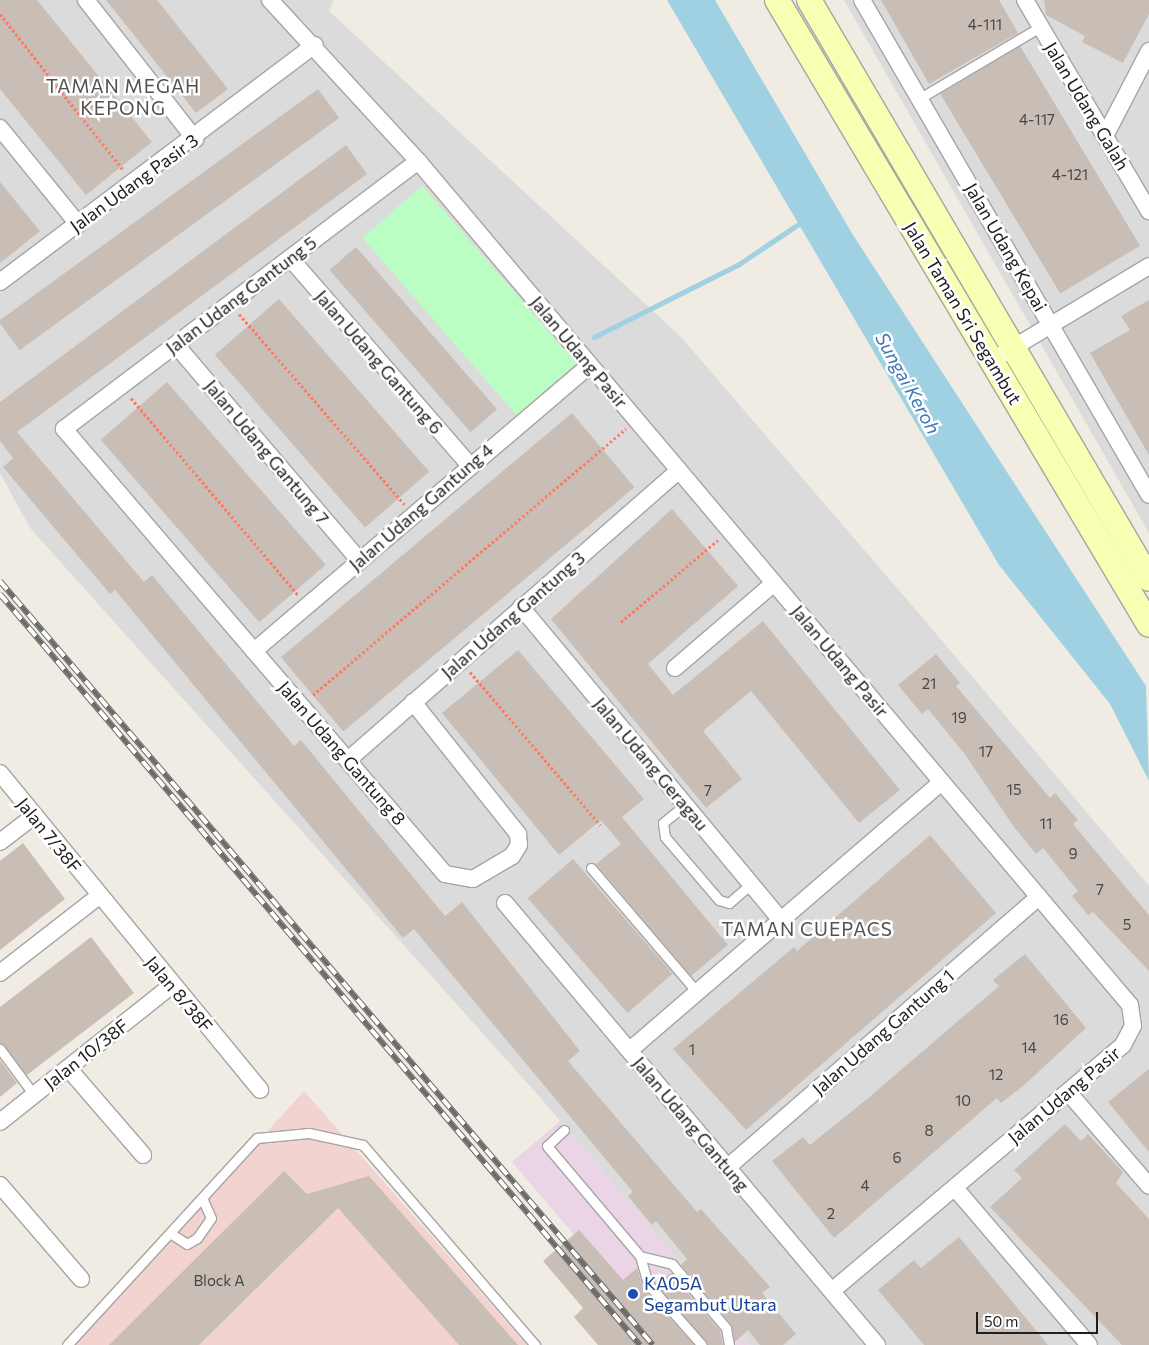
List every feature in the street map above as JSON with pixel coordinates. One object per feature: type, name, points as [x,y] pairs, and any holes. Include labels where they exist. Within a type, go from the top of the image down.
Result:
[{"type":"street","points":[[86,0],[195,139]]},
{"type":"street","name":"Jalan Udang Pasir","points":[[270,0],[315,45],[418,161],[1039,897],[1131,1012],[1133,1026],[1123,1045],[832,1291]]},
{"type":"street","name":"Jalan Taman Sri Segambut","points":[[777,0],[1149,625]]},
{"type":"street","name":"Jalan Taman Sri Segambut","points":[[809,0],[1149,579]]},
{"type":"street","points":[[824,0],[832,40]]},
{"type":"street","name":"Jalan Udang Kepai","points":[[862,0],[1149,495]]},
{"type":"street","name":"Jalan Udang Galah","points":[[1024,0],[1106,136],[1149,212]]},
{"type":"street","name":"Jalan Udang Pasir 3","points":[[0,282],[195,139],[315,45]]},
{"type":"street","points":[[1106,136],[1149,51]]},
{"type":"street","points":[[0,128],[78,224]]},
{"type":"street","name":"Jalan Udang Gantung 5","points":[[64,429],[418,161]]},
{"type":"street","name":"Jalan Udang Gantung 6","points":[[290,258],[469,465]]},
{"type":"street","points":[[992,361],[1149,266]]},
{"type":"street","name":"Jalan Udang Gantung 7","points":[[176,345],[359,560]]},
{"type":"street","name":"Jalan Udang Gantung 4","points":[[254,651],[469,465],[590,365]]},
{"type":"street","name":"Jalan Udang Gantung 8","points":[[64,429],[445,874],[474,879],[512,856],[519,845],[518,834],[413,702]]},
{"type":"street","name":"Jalan Udang Gantung 3","points":[[348,760],[679,470]]},
{"type":"street","points":[[675,668],[774,583]]},
{"type":"street","name":"Jalan Udang Geragau","points":[[521,607],[781,920]]},
{"type":"street","name":"Jalan 7/38F","points":[[0,772],[99,896]]},
{"type":"street","points":[[630,1050],[942,782]]},
{"type":"street","points":[[0,842],[34,816]]},
{"type":"street","points":[[0,973],[99,896]]},
{"type":"street","name":"Jalan 8/38F","points":[[99,896],[171,986],[260,1090]]},
{"type":"street","name":"Jalan Udang Gantung 1","points":[[728,1167],[1039,897]]},
{"type":"street","name":"Jalan Udang Gantung","points":[[506,903],[877,1345]]},
{"type":"street","name":"Jalan 10/38F","points":[[0,1122],[171,986]]},
{"type":"street","points":[[68,1068],[143,1155]]},
{"type":"street","points":[[1068,1092],[1149,1186]]},
{"type":"street","points":[[0,1184],[81,1279]]},
{"type":"street","points":[[955,1188],[1089,1345]]},
{"type":"lane","points":[[920,98],[1040,27]]},
{"type":"lane","points":[[685,805],[663,823],[665,836],[719,900],[729,903],[751,884]]},
{"type":"lane","points":[[591,868],[698,992]]},
{"type":"lane","points":[[0,1050],[34,1095]]},
{"type":"lane","points":[[564,1130],[547,1146],[640,1256],[648,1284],[702,1345]]},
{"type":"lane","points":[[67,1345],[257,1138],[309,1133],[363,1145],[535,1345]]},
{"type":"lane","points":[[170,1233],[187,1244],[197,1238],[211,1218],[202,1198]]},
{"type":"lane","points":[[640,1256],[672,1264],[726,1328],[728,1345]]},
{"type":"path","points":[[0,14],[134,183]]},
{"type":"path","points":[[230,304],[412,514]]},
{"type":"path","points":[[121,386],[306,606]]},
{"type":"path","points":[[301,705],[636,420]]},
{"type":"path","points":[[621,622],[729,530]]},
{"type":"path","points":[[460,660],[600,826]]},
{"type":"shaded area","points":[[0,0],[334,0],[329,11],[681,337],[922,617],[1149,886],[1149,1345],[750,1345],[538,1095],[30,528],[0,473]]},
{"type":"shaded area","points":[[844,0],[1149,0],[1149,533]]},
{"type":"shaded area","points":[[304,1091],[527,1345],[74,1345]]},
{"type":"shaded area","points":[[560,1121],[750,1345],[668,1345],[512,1162]]},
{"type":"green space","points":[[422,186],[576,363],[517,415],[362,238]]},
{"type":"water","name":"Sungai Keroh","points":[[667,0],[715,0],[853,235],[1146,686],[1149,781],[1110,704],[999,565]]},
{"type":"building","points":[[0,0],[37,0],[152,142],[86,195],[0,89]]},
{"type":"building","points":[[106,0],[157,0],[228,89],[196,113]]},
{"type":"building","points":[[881,0],[999,0],[1018,33],[929,84]]},
{"type":"building","points":[[1044,0],[1149,0],[1149,14],[1123,63],[1082,42],[1085,36],[1046,15]]},
{"type":"building","points":[[1020,46],[1140,246],[1060,294],[940,94]]},
{"type":"building","points":[[318,89],[339,118],[20,350],[0,323],[0,320]]},
{"type":"building","points":[[346,145],[367,174],[17,432],[144,582],[152,575],[294,746],[301,740],[445,916],[462,902],[580,1051],[568,1061],[697,1212],[701,1209],[770,1287],[762,1293],[796,1334],[783,1345],[760,1345],[748,1330],[735,1342],[731,1324],[681,1265],[687,1259],[656,1221],[652,1225],[628,1196],[633,1192],[414,929],[403,938],[115,590],[110,594],[3,467],[13,458],[0,441],[0,402]]},
{"type":"building","points":[[0,182],[40,231],[0,263]]},
{"type":"building","points":[[356,247],[497,409],[471,432],[330,270]]},
{"type":"building","points":[[279,299],[429,472],[365,528],[215,355]]},
{"type":"building","points":[[1149,300],[1149,455],[1090,353],[1130,330],[1121,316]]},
{"type":"building","points":[[167,382],[326,565],[259,622],[101,440]]},
{"type":"building","points":[[572,413],[634,487],[343,732],[281,657]]},
{"type":"building","points":[[672,509],[738,586],[648,664],[673,695],[763,621],[900,790],[859,823],[751,691],[703,731],[742,779],[706,808],[551,619]]},
{"type":"building","points":[[518,650],[644,799],[622,817],[728,945],[691,976],[596,864],[621,844],[601,820],[559,855],[442,713]]},
{"type":"building","points":[[936,654],[960,683],[956,686],[1050,798],[1055,793],[1078,820],[1073,824],[1149,915],[1149,971],[1093,912],[1088,915],[1072,896],[1078,891],[1043,848],[1036,854],[1014,827],[964,753],[928,709],[922,714],[898,685]]},
{"type":"building","points":[[930,835],[996,913],[746,1130],[673,1049],[794,947],[797,951]]},
{"type":"building","points":[[23,843],[65,899],[0,950],[0,861]]},
{"type":"building","points":[[573,859],[673,974],[627,1013],[528,898]]},
{"type":"building","points":[[91,937],[134,993],[27,1075],[0,1043],[0,1007]]},
{"type":"building","points":[[1025,954],[1086,1028],[1023,1086],[1001,1103],[997,1098],[834,1238],[772,1161],[803,1137],[810,1145],[867,1099],[999,986],[993,980]]},
{"type":"building","points":[[0,1060],[17,1083],[0,1097]]},
{"type":"building","points":[[1149,1069],[1149,1152],[1108,1102]]},
{"type":"building","points":[[1065,1124],[1081,1141],[1088,1134],[1123,1172],[1116,1183],[1149,1219],[1149,1345],[1122,1345],[990,1207],[1022,1178],[1014,1170]]},
{"type":"building","points":[[284,1171],[307,1194],[369,1176],[518,1345],[459,1345],[338,1208],[199,1345],[109,1345]]},
{"type":"building","name":"KA05A Segambut Utara","points":[[579,1230],[623,1280],[637,1268],[643,1288],[694,1345],[598,1345],[574,1317],[583,1308],[543,1261]]},
{"type":"building","points":[[959,1237],[1048,1345],[924,1345],[878,1290],[914,1260],[921,1268]]},
{"type":"building","points":[[671,1273],[720,1331],[723,1345],[708,1345],[652,1277],[658,1284]]},
{"type":"waterway","points":[[594,337],[739,264],[803,221]]},
{"type":"railway","points":[[0,581],[653,1345]]},
{"type":"railway","points":[[0,594],[640,1345]]},
{"type":"place","name":"KA05A Segambut Utara","points":[[633,1294]]},
{"type":"district","name":"TAMAN MEGAH KEPONG","points":[[123,97]]},
{"type":"district","name":"TAMAN CUEPACS","points":[[807,929]]}]
